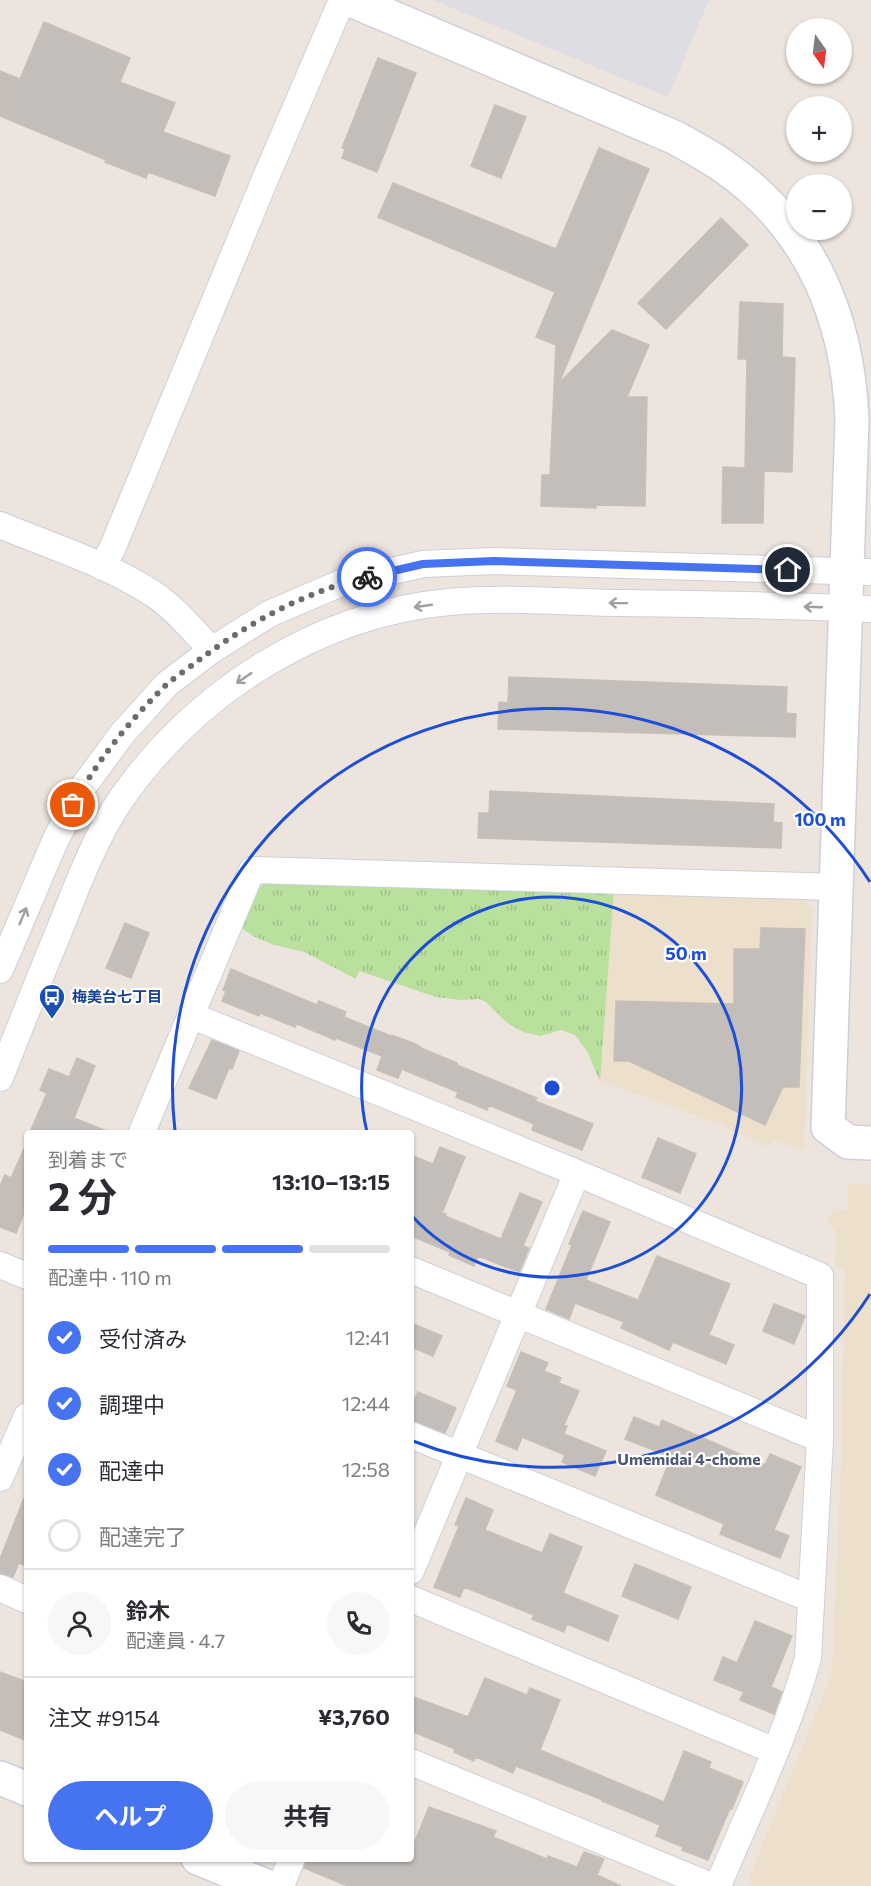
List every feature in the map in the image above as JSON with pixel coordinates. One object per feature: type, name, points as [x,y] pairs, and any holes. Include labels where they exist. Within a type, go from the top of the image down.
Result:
[{"type":"street","points":[[102,567],[112,549],[342,0]]},
{"type":"street","points":[[351,0],[676,138],[724,166],[767,204],[801,244],[826,290],[846,356],[851,392],[859,571],[836,887],[828,1126],[848,1142],[871,1143]]},
{"type":"street","points":[[0,525],[102,567],[153,594],[212,650]]},
{"type":"street","points":[[0,970],[51,848],[83,787],[122,734],[167,684],[212,650],[269,614],[340,583],[423,564],[494,561],[859,571]]},
{"type":"street","points":[[0,1078],[82,871],[121,800],[162,748],[203,708],[244,677],[302,643],[383,613],[450,602],[858,609]]},
{"type":"street","points":[[143,1130],[252,870],[836,887]]},
{"type":"street","points":[[190,1015],[577,1173],[820,1276],[820,1439],[808,1658],[802,1681],[775,1751],[718,1886]]},
{"type":"street","points":[[414,1564],[577,1173]]},
{"type":"street","points":[[0,1265],[24,1275]]},
{"type":"street","points":[[414,1271],[820,1439]]},
{"type":"street","points":[[0,1478],[24,1431]]},
{"type":"street","points":[[414,1436],[812,1599]]},
{"type":"street","points":[[0,1588],[24,1599]]},
{"type":"street","points":[[414,1600],[775,1751]]},
{"type":"street","points":[[414,1763],[711,1886]]},
{"type":"street","points":[[0,1778],[24,1788]]},
{"type":"street","points":[[208,1862],[266,1886]]},
{"type":"street","points":[[281,1886],[290,1862]]},
{"type":"shaded area","points":[[433,0],[709,0],[668,97]]},
{"type":"shaded area","points":[[614,891],[802,898],[812,909],[804,1151],[773,1139],[768,1147],[720,1124],[600,1081]]},
{"type":"shaded area","points":[[848,1184],[871,1185],[871,1886],[752,1886],[749,1878],[832,1674],[841,1464],[845,1271],[835,1266],[836,1233],[827,1219],[835,1210],[848,1209]]},
{"type":"green space","points":[[270,880],[614,891],[600,1081],[587,1051],[575,1035],[561,1030],[540,1036],[523,1032],[506,1022],[486,1002],[479,999],[461,1000],[436,997],[359,971],[356,979],[304,952],[274,945],[253,936],[240,927],[256,889]]},
{"type":"building","points":[[44,22],[130,58],[120,82],[175,103],[163,132],[230,156],[215,196],[148,172],[146,178],[0,116],[0,71],[20,79]]},
{"type":"building","points":[[378,58],[416,73],[377,172],[342,158],[345,149],[342,148]]},
{"type":"building","points":[[495,105],[526,117],[501,178],[471,166]]},
{"type":"building","points":[[599,148],[649,169],[559,383],[612,330],[649,345],[627,397],[647,397],[645,506],[596,505],[596,508],[541,506],[542,475],[550,475],[556,345],[536,337],[555,292],[378,217],[393,183],[556,249]]},
{"type":"building","points":[[721,218],[748,245],[666,329],[638,303]]},
{"type":"building","points":[[740,302],[783,304],[782,357],[795,358],[792,472],[764,471],[763,523],[722,523],[723,467],[745,468],[747,359],[738,359]]},
{"type":"building","points":[[509,677],[787,687],[786,713],[796,714],[795,737],[498,729],[499,702],[508,703]]},
{"type":"building","points":[[490,791],[774,804],[773,822],[782,823],[781,848],[478,838],[479,813],[489,813]]},
{"type":"building","points":[[125,923],[149,933],[131,978],[106,968]]},
{"type":"building","points":[[761,928],[805,929],[799,1087],[783,1087],[765,1125],[629,1061],[614,1061],[616,1001],[734,1004],[734,949],[760,949]]},
{"type":"building","points":[[231,969],[317,1005],[319,1001],[346,1012],[344,1017],[413,1043],[457,1065],[537,1098],[535,1101],[593,1124],[582,1150],[532,1130],[534,1124],[489,1105],[487,1110],[456,1097],[458,1092],[402,1069],[398,1078],[377,1070],[382,1056],[297,1024],[295,1027],[260,1013],[259,1016],[222,1001],[226,991],[223,990]]},
{"type":"building","points":[[212,1040],[239,1051],[216,1099],[189,1088]]},
{"type":"building","points":[[77,1058],[95,1066],[74,1118],[104,1130],[31,1130],[47,1093],[40,1090],[49,1069],[69,1077]]},
{"type":"building","points":[[658,1138],[696,1154],[680,1193],[642,1177]]},
{"type":"building","points":[[440,1147],[465,1157],[442,1213],[501,1239],[520,1193],[542,1202],[523,1246],[529,1248],[519,1272],[478,1256],[474,1266],[449,1255],[450,1252],[414,1237],[414,1156],[433,1164]]},
{"type":"building","points":[[24,1149],[24,1213],[16,1233],[0,1227],[0,1186],[5,1175],[11,1178]]},
{"type":"building","points":[[583,1211],[610,1222],[586,1280],[638,1300],[657,1256],[730,1284],[709,1335],[734,1345],[726,1364],[673,1342],[669,1350],[621,1328],[624,1322],[575,1303],[569,1319],[546,1309]]},
{"type":"building","points":[[774,1304],[805,1316],[794,1344],[763,1331]]},
{"type":"building","points":[[414,1324],[442,1336],[433,1356],[414,1348]]},
{"type":"building","points":[[521,1352],[548,1363],[544,1371],[561,1378],[559,1383],[579,1391],[564,1425],[567,1426],[564,1434],[606,1451],[595,1476],[562,1462],[565,1455],[522,1437],[517,1450],[496,1441],[517,1390],[507,1386]]},
{"type":"building","points":[[418,1392],[456,1408],[445,1433],[414,1421],[414,1401]]},
{"type":"building","points":[[634,1417],[659,1427],[662,1420],[765,1465],[770,1454],[801,1467],[774,1530],[789,1536],[780,1558],[720,1534],[724,1524],[656,1495],[671,1457],[625,1439]]},
{"type":"building","points":[[24,1498],[24,1565],[19,1563],[13,1577],[0,1573],[0,1559]]},
{"type":"building","points":[[466,1498],[493,1510],[485,1530],[542,1553],[550,1534],[582,1547],[563,1593],[618,1616],[608,1641],[567,1624],[564,1632],[532,1619],[534,1615],[464,1587],[460,1597],[434,1587],[459,1526],[455,1525]]},
{"type":"building","points":[[635,1564],[691,1587],[678,1619],[622,1596]]},
{"type":"building","points":[[755,1621],[792,1636],[771,1687],[782,1692],[774,1714],[740,1700],[744,1692],[714,1680],[723,1657],[737,1663]]},
{"type":"building","points":[[0,1672],[24,1681],[24,1740],[0,1730]]},
{"type":"building","points":[[485,1678],[527,1695],[530,1688],[560,1700],[540,1750],[664,1802],[684,1751],[711,1762],[709,1768],[743,1782],[708,1860],[682,1850],[683,1847],[656,1836],[660,1825],[603,1800],[516,1766],[513,1773],[476,1757],[474,1761],[454,1752],[455,1749],[414,1732],[414,1697],[468,1717]]},
{"type":"building","points":[[429,1807],[496,1831],[493,1837],[547,1859],[548,1856],[577,1867],[584,1852],[604,1859],[597,1875],[621,1886],[348,1886],[304,1868],[306,1862],[414,1862],[414,1844]]},
{"type":"way so far","points":[[73,805],[83,787],[122,734],[167,684],[212,650],[269,614],[340,583],[367,577]]},
{"type":"place","name":"梅美台七丁目","points":[[52,1020]]},
{"type":"district","name":"Umemidai 4-chome","points":[[689,1459]]},
{"type":"route","points":[[367,577],[423,564],[494,561],[788,570]]}]
